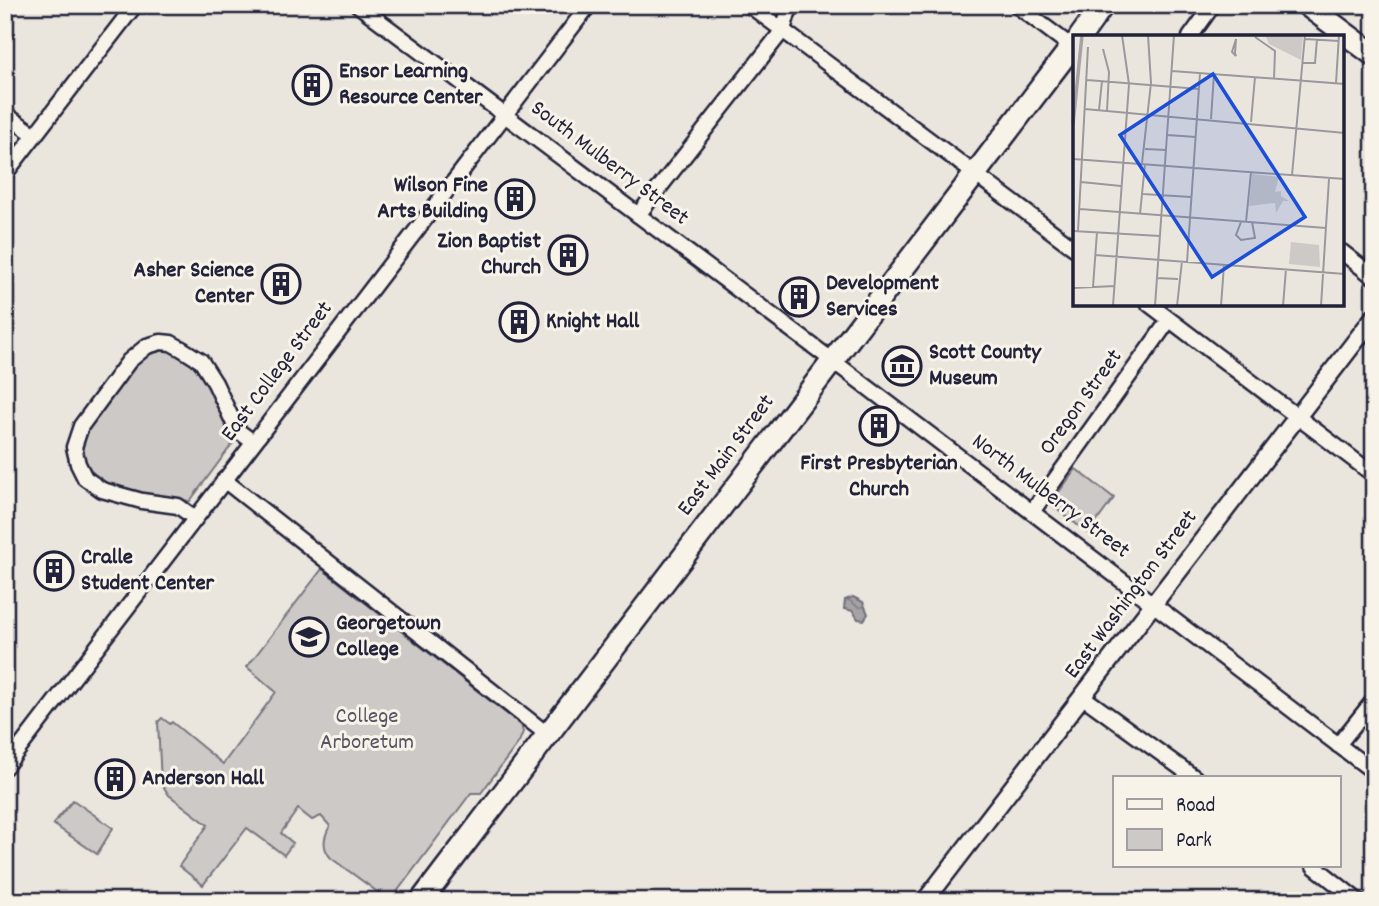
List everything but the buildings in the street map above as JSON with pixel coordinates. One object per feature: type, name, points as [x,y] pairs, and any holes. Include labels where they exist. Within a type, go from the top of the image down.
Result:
[{"type":"main road","name":"East Main Street","points":[[1084,35],[1103,5]]},
{"type":"main road","points":[[1307,5],[1374,55]]},
{"type":"main road","name":"East Main Street","points":[[421,901],[1073,49]]},
{"type":"street","points":[[5,174],[135,5]]},
{"type":"street","name":"South Mulberry Street","points":[[358,5],[833,361]]},
{"type":"street","name":"East College Street","points":[[5,767],[589,5]]},
{"type":"street","points":[[750,5],[975,176],[1073,244]]},
{"type":"street","points":[[638,215],[783,30],[788,13],[794,5]]},
{"type":"street","points":[[1016,5],[1073,35]]},
{"type":"street","points":[[1191,35],[1213,5]]},
{"type":"street","points":[[5,114],[35,135]]},
{"type":"street","points":[[1344,254],[1374,277]]},
{"type":"street","points":[[1152,306],[1374,475]]},
{"type":"street","name":"East Washington Street","points":[[925,901],[1374,317]]},
{"type":"street","name":"Oregon Street","points":[[1032,512],[1169,320]]},
{"type":"street","points":[[195,518],[178,506],[142,501],[102,490],[85,478],[78,464],[74,447],[81,426],[129,361],[147,346],[162,342],[171,343],[201,361],[215,383],[237,430],[253,442]]},
{"type":"street","name":"North Mulberry Street","points":[[833,361],[1374,772]]},
{"type":"street","points":[[224,480],[548,735]]},
{"type":"street","points":[[1083,697],[1192,776]]},
{"type":"street","points":[[1338,745],[1374,700]]},
{"type":"street","points":[[1315,867],[1358,901]]},
{"type":"green space","points":[[162,350],[177,353],[190,361],[200,372],[216,400],[233,443],[190,501],[155,497],[118,488],[91,471],[84,456],[83,437],[138,362],[151,353]]},
{"type":"green space","points":[[1076,469],[1114,498],[1088,533],[1050,504]]},
{"type":"green space","name":"College Arboretum","points":[[322,569],[521,725],[523,732],[519,742],[481,793],[471,793],[390,901],[331,858],[324,843],[330,826],[321,816],[312,820],[298,809],[281,833],[293,843],[284,855],[247,828],[203,885],[179,866],[208,825],[169,795],[161,783],[158,722],[162,718],[170,724],[172,722],[223,764],[276,692],[247,667]]},
{"type":"green space","points":[[73,800],[113,828],[97,854],[53,824]]},
{"type":"water","points":[[853,597],[863,602],[868,614],[864,620],[858,619],[853,611],[844,609],[845,600]]},
{"type":"place","name":"Ensor Learning Resource Center","points":[[312,85]]},
{"type":"place","name":"Wilson Fine Arts Building","points":[[515,199]]},
{"type":"place","name":"Zion Baptist Church","points":[[568,255]]},
{"type":"place","name":"Asher Science Center","points":[[281,284]]},
{"type":"place","name":"Development Services","points":[[799,297]]},
{"type":"place","name":"Knight Hall","points":[[519,322]]},
{"type":"place","name":"Scott County Museum","points":[[902,366]]},
{"type":"place","name":"First Presbyterian Church","points":[[879,426]]},
{"type":"place","name":"Cralle Student Center","points":[[54,571]]},
{"type":"place","name":"Georgetown College","points":[[309,637]]},
{"type":"place","name":"Anderson Hall","points":[[115,779]]}]
